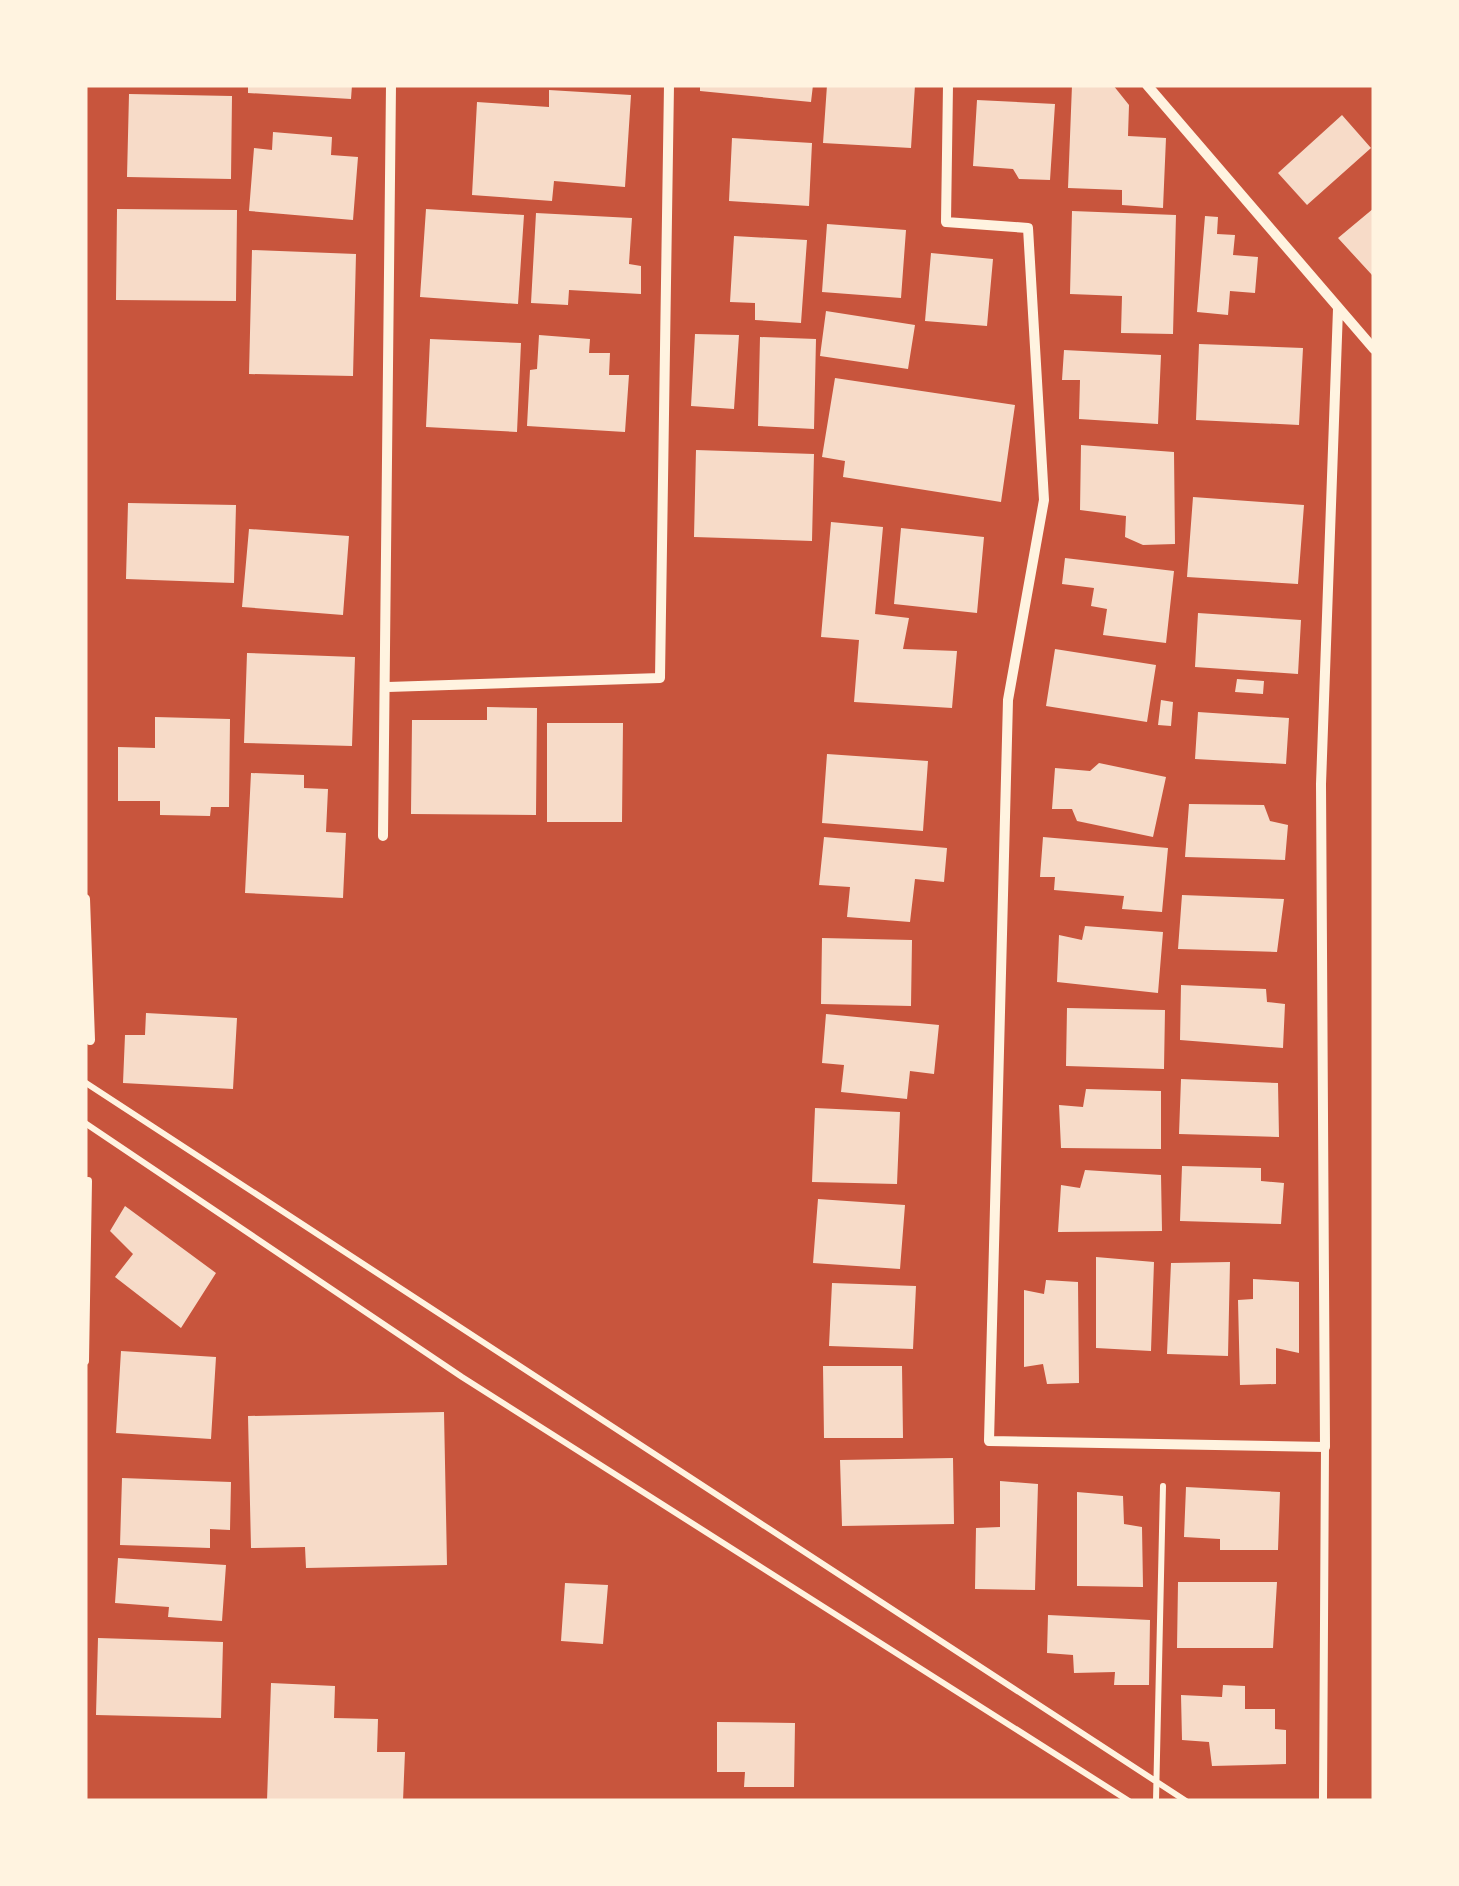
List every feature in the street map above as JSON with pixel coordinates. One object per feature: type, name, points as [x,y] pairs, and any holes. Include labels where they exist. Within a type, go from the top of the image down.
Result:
[{"type":"street","points":[[383,836],[388,687],[391,85]]},
{"type":"street","points":[[388,687],[660,678],[669,85]]},
{"type":"street","points":[[948,85],[946,222],[1028,228],[1044,500],[1008,700],[988,1441],[1325,1447],[1322,784],[1338,309]]},
{"type":"street","points":[[1147,85],[1374,349]]},
{"type":"street","points":[[85,900],[90,1040]]},
{"type":"lane","points":[[85,1361],[88,1181]]},
{"type":"lane","points":[[1323,1801],[1325,1447]]},
{"type":"path","points":[[85,1083],[1186,1801]]},
{"type":"path","points":[[85,1123],[462,1377],[1128,1801]]},
{"type":"path","points":[[1156,1801],[1164,1444]]},
{"type":"building","points":[[248,85],[352,85],[351,99],[248,93]]},
{"type":"building","points":[[700,85],[813,85],[811,102],[700,91]]},
{"type":"building","points":[[827,85],[915,85],[911,148],[823,143]]},
{"type":"building","points":[[1072,85],[1113,85],[1129,105],[1128,136],[1166,138],[1163,208],[1122,205],[1122,190],[1068,188]]},
{"type":"building","points":[[549,90],[631,95],[625,187],[554,181],[552,201],[472,195],[477,102],[549,107]]},
{"type":"building","points":[[129,94],[232,96],[231,179],[127,177]]},
{"type":"building","points":[[977,100],[1055,104],[1050,180],[1019,179],[1013,169],[973,166]]},
{"type":"building","points":[[1342,115],[1371,148],[1307,205],[1278,173]]},
{"type":"building","points":[[273,132],[332,137],[331,155],[358,157],[353,220],[249,211],[254,148],[272,150]]},
{"type":"building","points":[[732,138],[812,143],[809,206],[729,201]]},
{"type":"building","points":[[1374,208],[1374,273],[1372,275],[1338,238]]},
{"type":"building","points":[[117,209],[237,210],[236,301],[116,300]]},
{"type":"building","points":[[426,209],[524,215],[518,304],[420,297]]},
{"type":"building","points":[[1072,211],[1176,215],[1173,334],[1121,333],[1122,296],[1070,294]]},
{"type":"building","points":[[536,213],[632,218],[629,264],[641,266],[641,294],[569,290],[568,305],[531,303]]},
{"type":"building","points":[[1205,216],[1218,217],[1217,234],[1235,235],[1233,255],[1258,257],[1255,293],[1230,291],[1228,315],[1197,312]]},
{"type":"building","points":[[827,224],[906,230],[901,298],[822,292]]},
{"type":"building","points":[[734,236],[807,240],[801,323],[755,320],[755,303],[730,302]]},
{"type":"building","points":[[252,250],[356,254],[353,376],[249,374]]},
{"type":"building","points":[[931,253],[993,259],[987,326],[925,321]]},
{"type":"building","points":[[826,311],[915,325],[908,369],[820,356]]},
{"type":"building","points":[[695,334],[739,335],[734,409],[691,406]]},
{"type":"building","points":[[539,335],[590,339],[589,353],[610,353],[609,375],[629,375],[625,432],[527,426],[530,370],[537,369]]},
{"type":"building","points":[[760,337],[816,339],[814,429],[758,426]]},
{"type":"building","points":[[430,339],[521,343],[517,432],[426,427]]},
{"type":"building","points":[[1199,344],[1303,348],[1299,425],[1196,420]]},
{"type":"building","points":[[1064,350],[1161,355],[1158,424],[1079,419],[1080,380],[1062,380]]},
{"type":"building","points":[[835,378],[1015,405],[1001,502],[843,477],[845,461],[822,457]]},
{"type":"building","points":[[1081,445],[1174,452],[1175,544],[1143,545],[1125,537],[1126,516],[1080,510]]},
{"type":"building","points":[[696,450],[814,454],[812,541],[694,537]]},
{"type":"building","points":[[1193,497],[1304,505],[1298,584],[1187,577]]},
{"type":"building","points":[[128,503],[236,505],[234,583],[126,579]]},
{"type":"building","points":[[831,522],[883,527],[875,614],[909,618],[903,649],[957,651],[952,708],[854,702],[859,640],[821,637]]},
{"type":"building","points":[[901,528],[984,537],[977,613],[894,604]]},
{"type":"building","points":[[249,529],[349,536],[343,615],[242,607]]},
{"type":"building","points":[[1065,558],[1174,571],[1166,643],[1103,635],[1107,609],[1091,606],[1094,588],[1062,584]]},
{"type":"building","points":[[1198,613],[1301,620],[1298,674],[1195,667]]},
{"type":"building","points":[[1055,649],[1156,665],[1147,722],[1046,706]]},
{"type":"building","points":[[247,653],[355,657],[352,746],[244,743]]},
{"type":"building","points":[[1237,679],[1264,681],[1263,694],[1235,692]]},
{"type":"building","points":[[1161,700],[1173,702],[1171,726],[1158,725]]},
{"type":"building","points":[[487,707],[537,708],[536,815],[411,814],[412,720],[487,720]]},
{"type":"building","points":[[1198,712],[1289,718],[1286,764],[1195,759]]},
{"type":"building","points":[[155,717],[230,719],[229,807],[211,807],[210,816],[160,815],[160,801],[118,801],[118,747],[155,748]]},
{"type":"building","points":[[547,723],[623,723],[622,822],[547,822]]},
{"type":"building","points":[[827,754],[928,761],[923,831],[822,823]]},
{"type":"building","points":[[1099,763],[1166,777],[1153,837],[1077,821],[1072,809],[1052,809],[1055,768],[1090,771]]},
{"type":"building","points":[[251,773],[304,775],[304,788],[328,789],[326,832],[346,833],[343,898],[245,893]]},
{"type":"building","points":[[1189,804],[1264,805],[1270,821],[1288,825],[1285,860],[1185,857]]},
{"type":"building","points":[[824,837],[947,848],[944,882],[915,879],[910,922],[847,917],[850,887],[819,885]]},
{"type":"building","points":[[1043,837],[1168,848],[1162,912],[1122,909],[1124,896],[1054,890],[1055,877],[1040,877]]},
{"type":"building","points":[[1182,895],[1284,899],[1277,952],[1178,949]]},
{"type":"building","points":[[1085,926],[1163,932],[1158,993],[1057,982],[1059,935],[1082,940]]},
{"type":"building","points":[[822,938],[912,940],[911,1006],[821,1004]]},
{"type":"building","points":[[1181,985],[1266,989],[1267,1002],[1285,1004],[1283,1048],[1180,1040]]},
{"type":"building","points":[[1067,1008],[1165,1010],[1164,1069],[1066,1066]]},
{"type":"building","points":[[146,1013],[237,1018],[233,1089],[123,1083],[125,1035],[145,1035]]},
{"type":"building","points":[[826,1014],[939,1025],[934,1074],[910,1071],[907,1099],[841,1092],[844,1065],[822,1063]]},
{"type":"building","points":[[1181,1079],[1278,1083],[1279,1137],[1179,1134]]},
{"type":"building","points":[[1086,1089],[1161,1091],[1161,1149],[1061,1148],[1059,1105],[1083,1107]]},
{"type":"building","points":[[815,1108],[900,1112],[897,1184],[812,1182]]},
{"type":"building","points":[[1182,1166],[1261,1168],[1261,1181],[1284,1183],[1281,1224],[1180,1221]]},
{"type":"building","points":[[1085,1170],[1161,1175],[1162,1231],[1058,1232],[1061,1185],[1080,1188]]},
{"type":"building","points":[[818,1199],[905,1205],[900,1269],[813,1263]]},
{"type":"building","points":[[125,1206],[216,1273],[181,1328],[115,1277],[133,1254],[110,1231]]},
{"type":"building","points":[[1096,1257],[1154,1262],[1151,1351],[1096,1348]]},
{"type":"building","points":[[1230,1262],[1228,1356],[1167,1354],[1171,1263]]},
{"type":"building","points":[[1253,1279],[1299,1282],[1299,1353],[1276,1348],[1276,1384],[1240,1385],[1238,1300],[1253,1299]]},
{"type":"building","points":[[1046,1280],[1078,1282],[1079,1383],[1047,1384],[1043,1364],[1024,1367],[1024,1290],[1044,1294]]},
{"type":"building","points":[[832,1283],[916,1286],[913,1349],[829,1346]]},
{"type":"building","points":[[121,1351],[216,1357],[211,1439],[116,1433]]},
{"type":"building","points":[[823,1366],[902,1366],[903,1438],[824,1438]]},
{"type":"building","points":[[444,1412],[447,1565],[306,1568],[305,1547],[251,1548],[248,1416]]},
{"type":"building","points":[[953,1458],[954,1524],[842,1526],[840,1460]]},
{"type":"building","points":[[122,1478],[231,1482],[230,1530],[210,1529],[210,1548],[120,1545]]},
{"type":"building","points":[[1000,1481],[1038,1484],[1035,1590],[975,1589],[976,1528],[1000,1527]]},
{"type":"building","points":[[1186,1487],[1280,1492],[1278,1550],[1220,1550],[1220,1539],[1184,1537]]},
{"type":"building","points":[[1077,1492],[1123,1496],[1124,1524],[1142,1527],[1143,1587],[1077,1586]]},
{"type":"building","points":[[118,1558],[226,1565],[222,1621],[168,1617],[169,1607],[115,1603]]},
{"type":"building","points":[[1178,1582],[1277,1582],[1273,1648],[1177,1648]]},
{"type":"building","points":[[565,1583],[608,1585],[603,1644],[561,1641]]},
{"type":"building","points":[[1048,1615],[1150,1620],[1149,1685],[1114,1685],[1115,1672],[1074,1673],[1073,1655],[1047,1653]]},
{"type":"building","points":[[98,1638],[223,1642],[221,1718],[96,1715]]},
{"type":"building","points":[[271,1683],[335,1686],[334,1718],[378,1719],[377,1752],[405,1752],[403,1801],[267,1801]]},
{"type":"building","points":[[1223,1685],[1245,1686],[1245,1709],[1275,1709],[1275,1729],[1286,1730],[1286,1764],[1212,1766],[1209,1742],[1182,1740],[1181,1695],[1222,1697]]},
{"type":"building","points":[[717,1722],[795,1723],[794,1787],[744,1787],[745,1772],[717,1772]]}]
